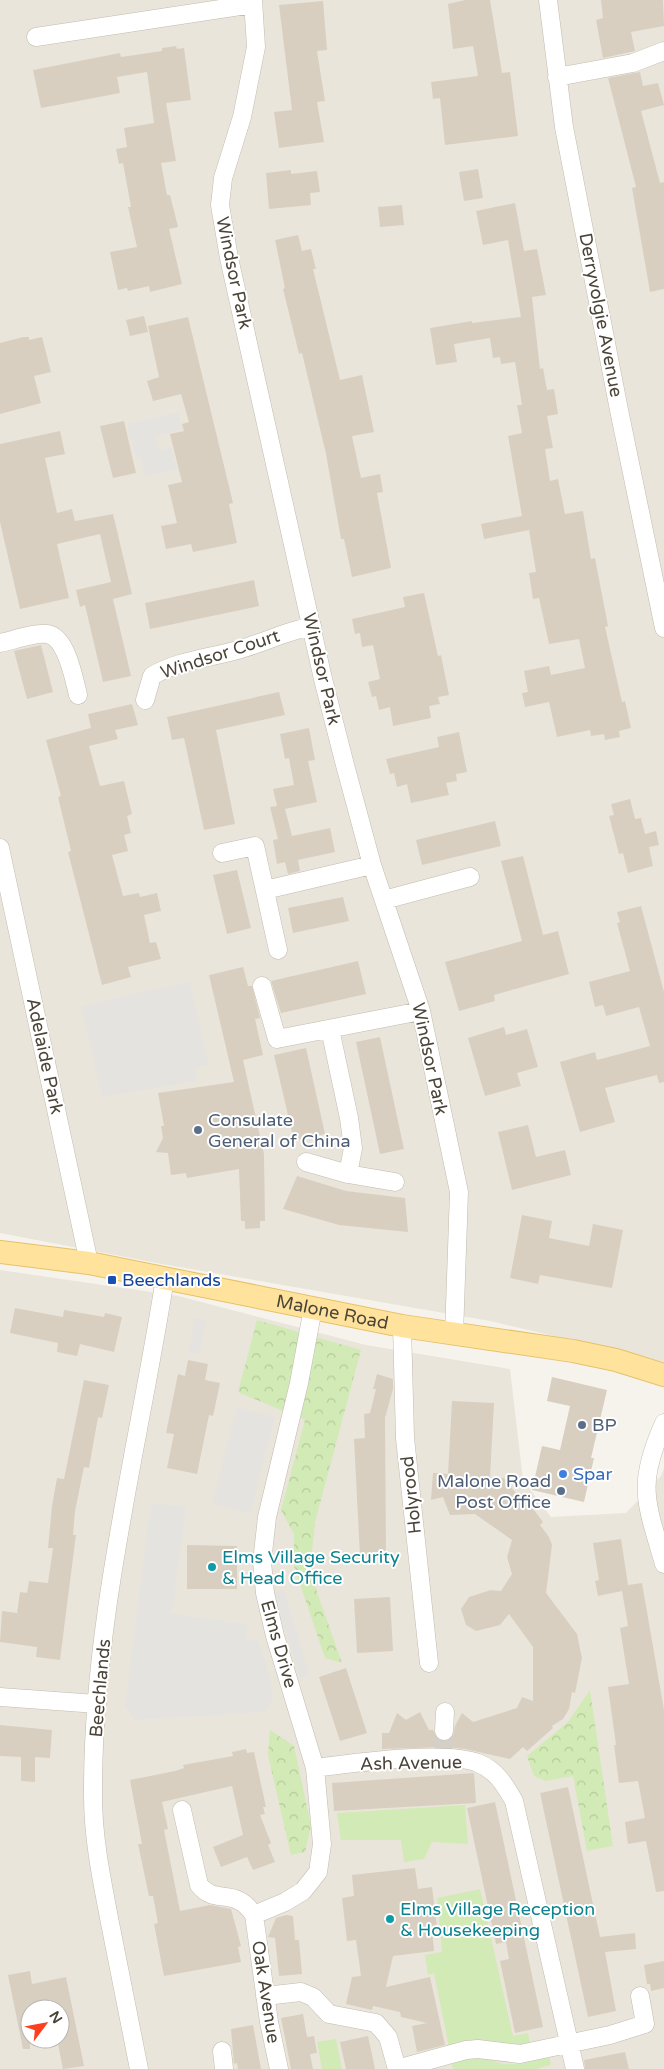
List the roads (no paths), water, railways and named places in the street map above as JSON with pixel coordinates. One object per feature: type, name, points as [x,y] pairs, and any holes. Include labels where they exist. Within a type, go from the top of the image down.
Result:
[{"type":"main road","name":"Malone Road","points":[[0,1252],[88,1263],[454,1335],[573,1351],[616,1360],[664,1375]]},
{"type":"street","name":"Derryvolgie Avenue","points":[[548,0],[564,126],[615,390],[664,628]]},
{"type":"street","points":[[36,37],[253,2]]},
{"type":"street","name":"Windsor Park","points":[[253,2],[256,48],[242,117],[223,178],[220,205],[229,258],[345,765],[372,865],[421,1011],[459,1192],[454,1335]]},
{"type":"street","points":[[557,77],[633,63],[664,51]]},
{"type":"street","name":"Windsor Court","points":[[145,700],[152,676],[165,668],[241,650],[283,634],[312,626]]},
{"type":"street","points":[[0,643],[46,633],[54,637],[63,648],[71,666],[78,695]]},
{"type":"street","points":[[222,853],[255,846],[278,950]]},
{"type":"street","name":"Adelaide Park","points":[[0,848],[88,1263]]},
{"type":"street","points":[[265,890],[372,865]]},
{"type":"street","points":[[384,900],[470,877]]},
{"type":"street","points":[[262,986],[277,1039],[421,1011]]},
{"type":"street","points":[[330,1028],[349,1118],[353,1148],[348,1174]]},
{"type":"street","points":[[306,1162],[348,1174],[395,1182]]},
{"type":"street","name":"Beechlands","points":[[139,2069],[96,1841],[93,1796],[97,1704],[119,1532],[164,1278]]},
{"type":"street","name":"Elms Drive","points":[[254,1914],[286,1902],[303,1892],[318,1872],[322,1844],[315,1768],[275,1636],[265,1593],[262,1562],[262,1539],[299,1383],[313,1308]]},
{"type":"street","name":"Holyrood","points":[[402,1326],[405,1438],[430,1663]]},
{"type":"street","points":[[664,1423],[647,1469],[646,1485],[647,1510],[664,1564]]},
{"type":"street","points":[[0,1697],[97,1704]]},
{"type":"street","points":[[444,1731],[445,1712]]},
{"type":"street","name":"Ash Avenue","points":[[315,1768],[443,1754],[478,1763],[495,1773],[505,1784],[514,1801],[575,2069]]},
{"type":"street","points":[[182,1810],[199,1885],[206,1893],[213,1896],[237,1898],[248,1906],[254,1914]]},
{"type":"street","name":"Oak Avenue","points":[[254,1914],[265,1996],[279,2069]]},
{"type":"street","points":[[265,1996],[301,1992],[313,1997],[329,2014],[376,2023],[388,2036],[397,2069],[466,2050],[478,2049],[508,2055],[520,2054],[610,2035],[645,2024],[640,1996]]},
{"type":"street","points":[[222,2051],[224,2069]]},
{"type":"tunnel","points":[[443,1750],[444,1731]]},
{"type":"place","name":"Consulate General of China","points":[[198,1130]]},
{"type":"place","name":"Beechlands","points":[[112,1280]]},
{"type":"place","name":"BP","points":[[582,1425]]},
{"type":"place","name":"Spar","points":[[563,1474]]},
{"type":"place","name":"Malone Road Post Office","points":[[561,1491]]},
{"type":"place","name":"Elms Village Security & Head Office","points":[[212,1567]]},
{"type":"place","name":"Elms Village Reception & Housekeeping","points":[[390,1919]]}]
